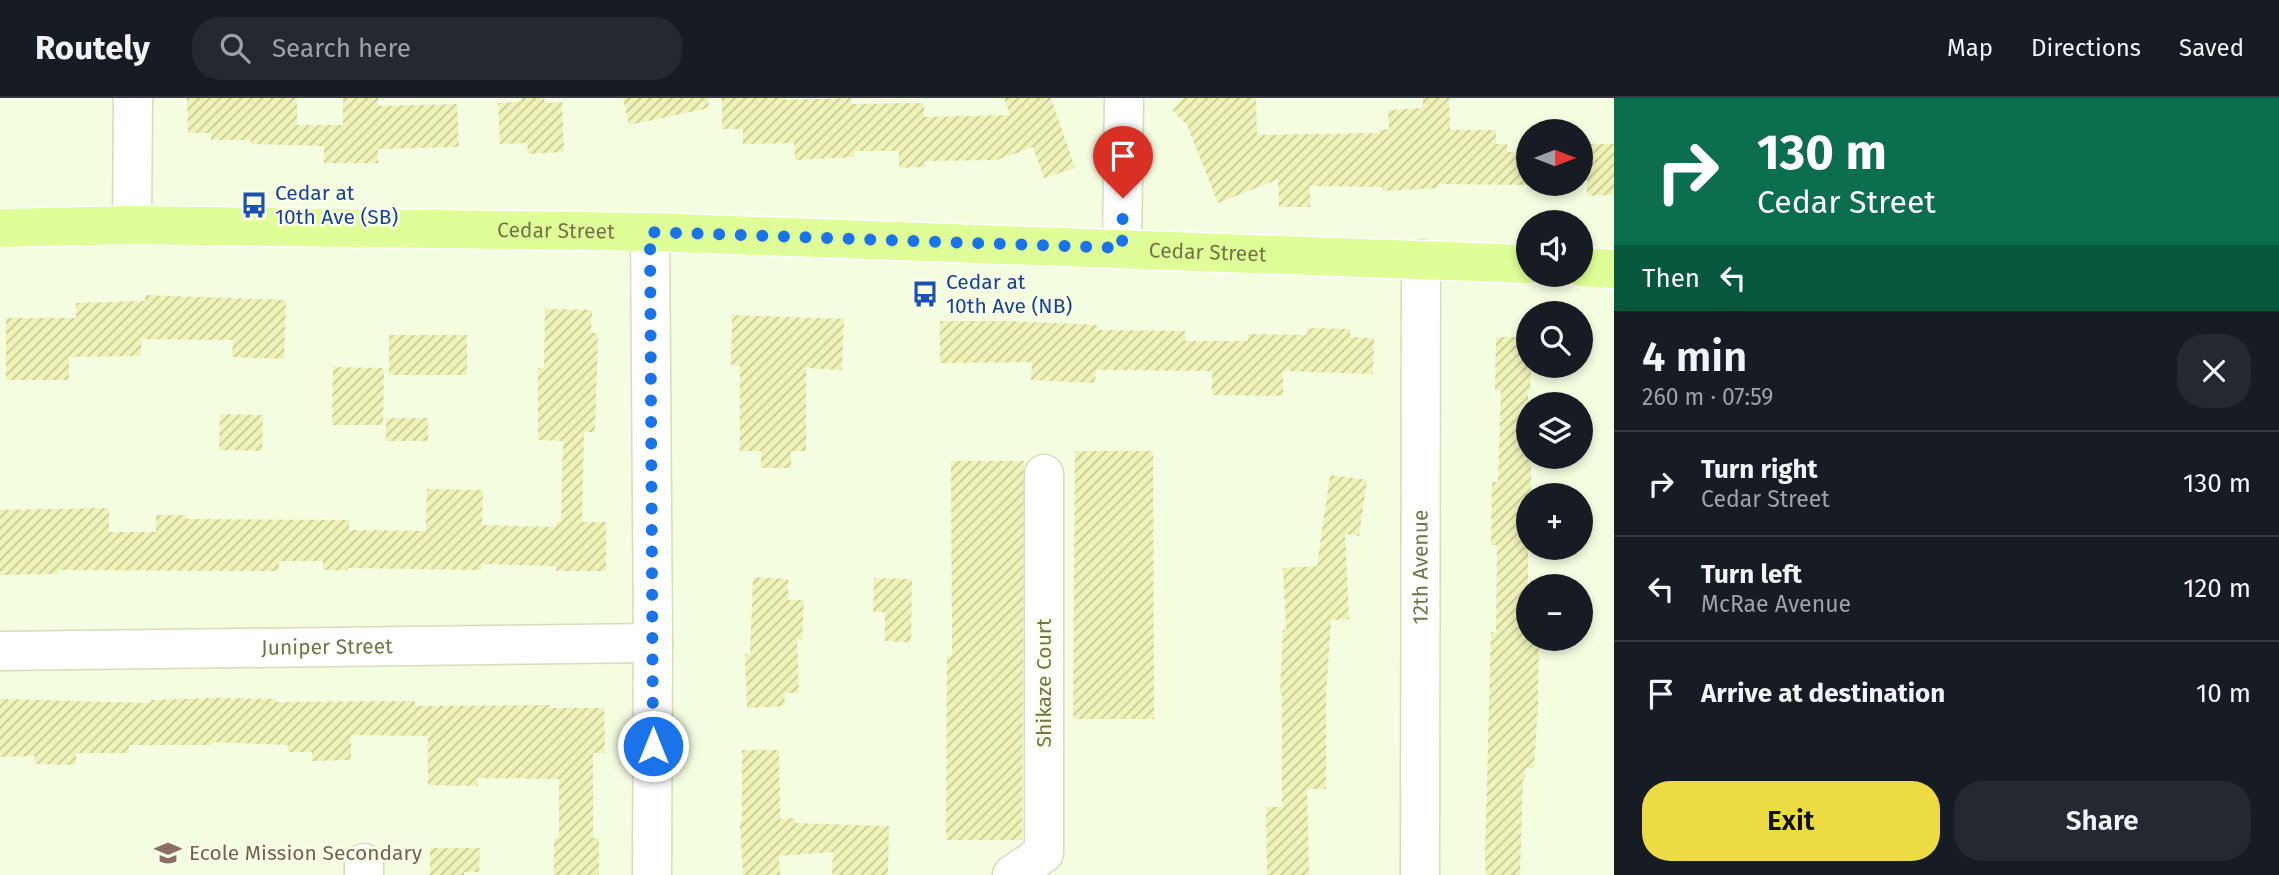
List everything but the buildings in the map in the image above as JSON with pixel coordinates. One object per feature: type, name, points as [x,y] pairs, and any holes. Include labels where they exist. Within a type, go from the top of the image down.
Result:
[{"type":"main road","name":"Cedar Street","points":[[0,216],[132,225]]},
{"type":"main road","name":"Cedar Street","points":[[0,228],[132,225],[650,232],[1516,263]]},
{"type":"main road","points":[[1593,268],[1614,269]]},
{"type":"street","points":[[132,225],[133,98]]},
{"type":"street","points":[[1122,248],[1124,98]]},
{"type":"street","points":[[650,232],[652,875]]},
{"type":"street","name":"12th Avenue","points":[[1420,875],[1421,259]]},
{"type":"street","name":"Shikaze Court","points":[[1012,875],[1044,853],[1044,474]]},
{"type":"street","name":"Juniper Street","points":[[0,651],[653,643]]},
{"type":"place","name":"Cedar at 10th Ave (SB)","points":[[254,205]]},
{"type":"place","name":"Cedar at 10th Ave (NB)","points":[[925,294]]},
{"type":"place","name":"Ecole Mission Secondary","points":[[168,853]]},
{"type":"route","points":[[653,746],[650,232],[1122,248],[1123,198]]}]
